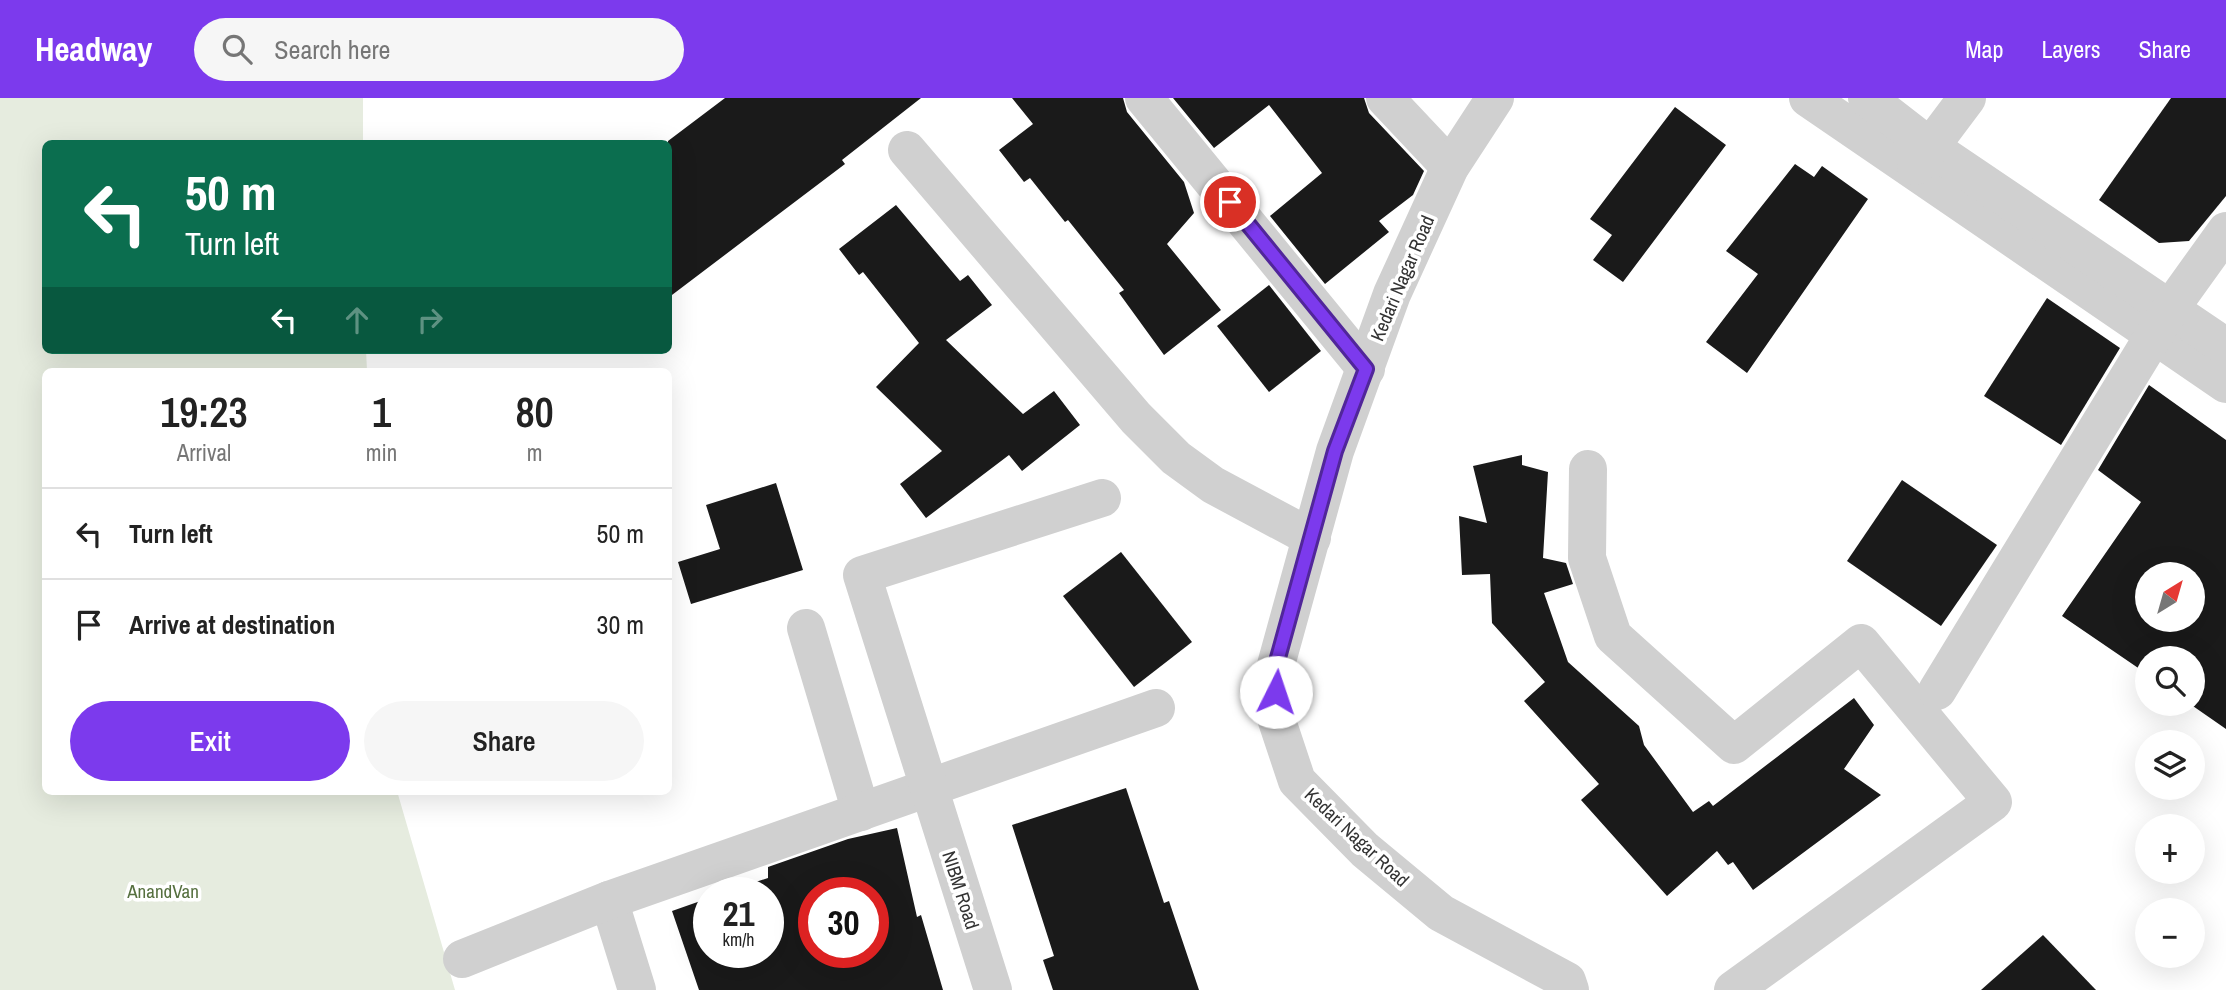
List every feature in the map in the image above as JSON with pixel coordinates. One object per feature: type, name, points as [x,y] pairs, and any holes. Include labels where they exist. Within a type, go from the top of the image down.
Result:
[{"type":"street","points":[[1144,98],[1366,369]]},
{"type":"street","points":[[1385,98],[1450,167]]},
{"type":"street","name":"Kedari Nagar Road","points":[[1495,98],[1450,167],[1392,294],[1335,451],[1276,665],[1276,718],[1297,781],[1366,850],[1441,913],[1573,987]]},
{"type":"street","points":[[1808,98],[1921,159],[2162,322],[2226,384]]},
{"type":"street","points":[[1867,98],[1921,159]]},
{"type":"street","points":[[1921,159],[1967,98]]},
{"type":"street","points":[[907,150],[1136,418],[1177,458],[1213,485],[1312,538]]},
{"type":"street","points":[[1937,691],[2162,322],[2226,231]]},
{"type":"street","points":[[2162,322],[2226,347]]},
{"type":"street","points":[[1588,469],[1587,558],[1613,636],[1734,745],[1861,643],[1993,802],[1733,990]]},
{"type":"street","name":"NIBM Road","points":[[993,990],[862,575],[1102,498]]},
{"type":"street","points":[[806,628],[861,813]]},
{"type":"street","points":[[462,959],[609,900],[1156,708]]},
{"type":"street","points":[[609,900],[637,990]]},
{"type":"green space","name":"AnandVan","points":[[0,98],[363,98],[363,140],[42,140],[42,354],[366,354],[367,368],[42,368],[42,795],[398,795],[455,990],[0,990]]},
{"type":"building","points":[[725,98],[921,98],[842,160],[845,164],[672,295],[672,140],[669,140]]},
{"type":"building","points":[[1012,98],[1123,98],[1127,112],[1184,182],[1194,213],[1167,244],[1221,310],[1164,355],[1119,293],[1124,290],[1068,220],[1065,222],[1030,178],[1024,182],[999,150],[1033,124]]},
{"type":"building","points":[[1173,98],[1364,98],[1369,113],[1424,171],[1413,195],[1379,221],[1389,232],[1325,284],[1270,216],[1322,173],[1269,105],[1214,148]]},
{"type":"building","points":[[2171,98],[2226,98],[2226,196],[2189,241],[2159,243],[2099,200]]},
{"type":"building","points":[[1675,107],[1726,145],[1623,282],[1593,260],[1612,235],[1590,219]]},
{"type":"building","points":[[1795,164],[1814,177],[1822,166],[1868,199],[1747,373],[1706,342],[1758,274],[1726,251]]},
{"type":"building","points":[[896,205],[960,281],[968,275],[992,305],[946,340],[1023,414],[1054,391],[1080,425],[1022,471],[1009,455],[926,518],[900,484],[942,451],[876,387],[919,343],[863,272],[859,275],[839,249]]},
{"type":"building","points":[[1269,285],[1321,351],[1269,392],[1217,326]]},
{"type":"building","points":[[2047,298],[2120,348],[2061,445],[1984,396]]},
{"type":"building","points":[[2149,385],[2226,440],[2226,729],[2205,714],[2205,646],[2135,646],[2135,666],[2062,616],[2141,502],[2098,470]]},
{"type":"building","points":[[1522,455],[1522,465],[1548,472],[1543,558],[1566,563],[1573,584],[1544,593],[1568,662],[1639,726],[1644,745],[1693,812],[1709,801],[1713,806],[1854,698],[1874,725],[1844,769],[1881,795],[1753,890],[1733,862],[1728,865],[1717,851],[1667,896],[1581,800],[1599,784],[1524,701],[1545,682],[1492,623],[1490,574],[1462,575],[1459,516],[1487,523],[1473,466]]},
{"type":"building","points":[[1902,480],[1997,545],[1941,626],[1847,561]]},
{"type":"building","points":[[776,483],[803,570],[691,604],[678,562],[720,549],[706,505]]},
{"type":"building","points":[[1121,552],[1192,642],[1134,687],[1063,596]]},
{"type":"building","points":[[1126,788],[1164,903],[1169,901],[1199,990],[1053,990],[1043,960],[1054,956],[1012,825]]},
{"type":"building","points":[[897,828],[917,917],[921,915],[943,990],[699,990],[672,911],[693,904],[693,968],[784,968],[784,877],[768,877],[768,867],[848,839]]},
{"type":"building","points":[[2043,935],[2096,990],[1981,990]]},
{"type":"route","points":[[1230,202],[1366,369],[1335,451],[1276,665],[1276,692]]}]
